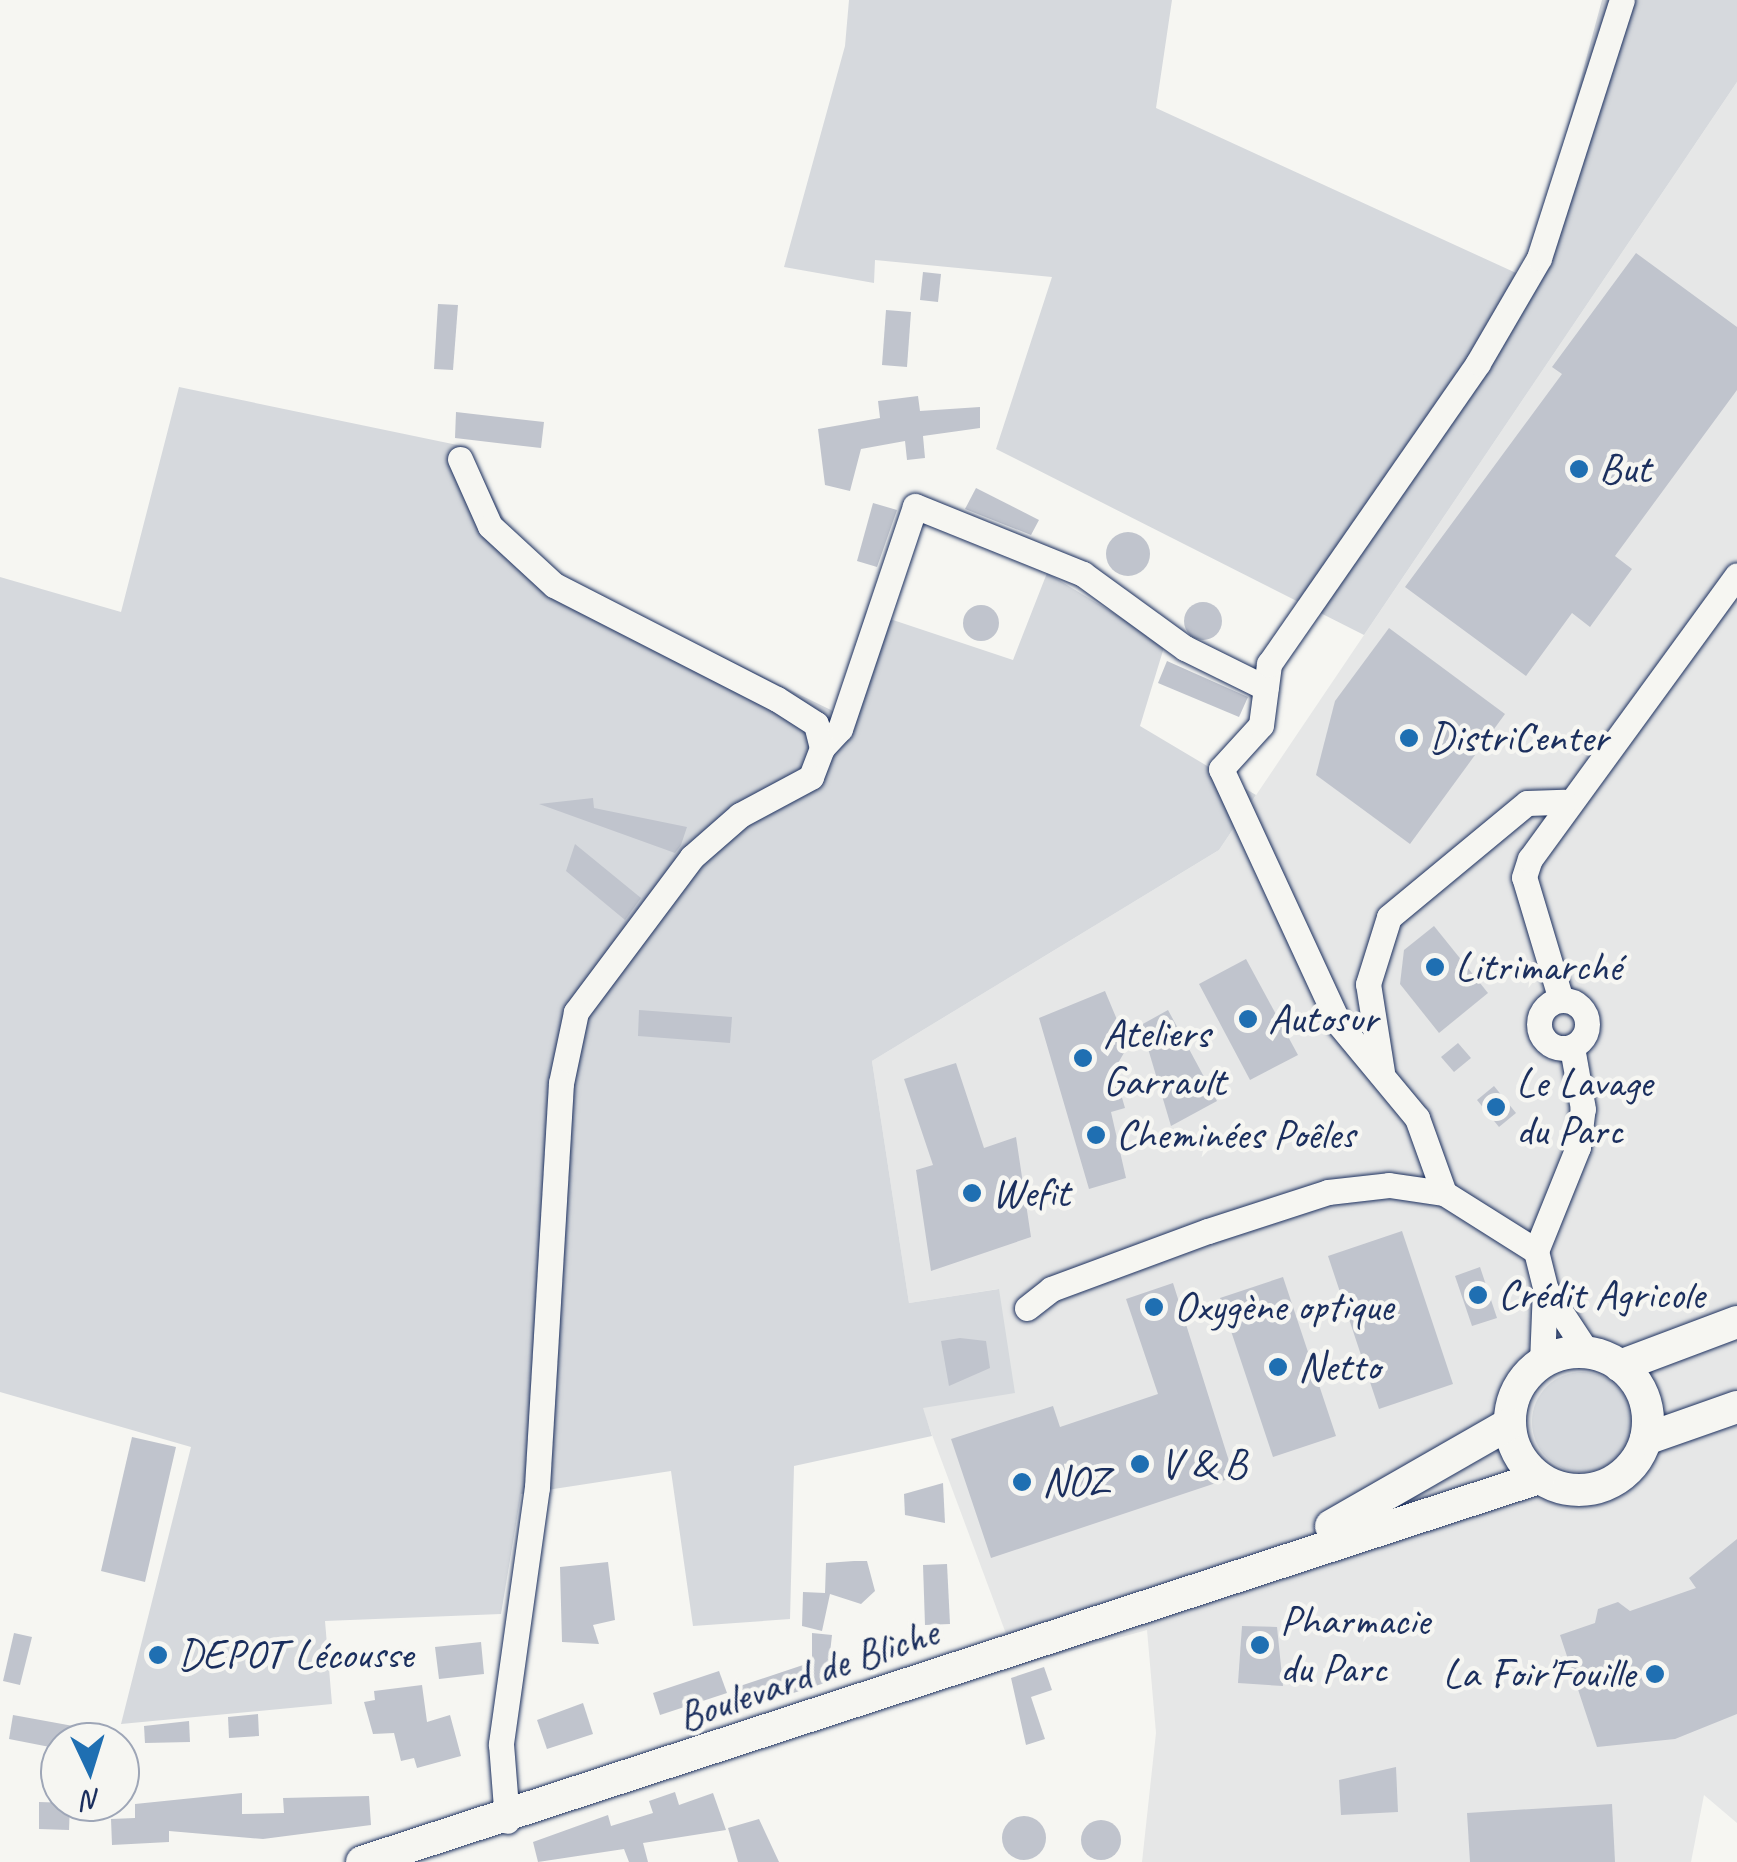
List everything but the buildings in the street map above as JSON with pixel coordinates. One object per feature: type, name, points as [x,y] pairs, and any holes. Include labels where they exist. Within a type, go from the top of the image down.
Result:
[{"type":"main road","points":[[1620,1366],[1737,1322]]},
{"type":"main road","points":[[1646,1439],[1644,1398],[1620,1366],[1588,1352],[1542,1362],[1517,1388],[1509,1424],[1539,1478],[1572,1490],[1608,1484],[1646,1439],[1737,1407]]},
{"type":"main road","name":"Boulevard de Bliche","points":[[1277,1557],[1509,1424]]},
{"type":"main road","name":"Boulevard de Bliche","points":[[362,1862],[507,1821],[1277,1557],[1539,1478]]},
{"type":"street","points":[[1444,1193],[1416,1118],[1339,1024],[1316,958],[1220,769],[1260,724],[1269,664],[1478,363],[1539,258],[1622,0]]},
{"type":"street","points":[[460,459],[490,526],[554,585],[777,698],[816,724],[822,748]]},
{"type":"street","points":[[507,1821],[501,1744],[537,1488],[562,1082],[576,1012],[692,857],[740,815],[811,777],[822,748],[840,728],[916,506],[1083,574],[1185,648],[1266,688]]},
{"type":"street","points":[[1588,1352],[1546,1288],[1536,1251],[1578,1147],[1583,1109],[1572,1047],[1586,1016],[1561,1000],[1524,877],[1564,802],[1737,575]]},
{"type":"street","points":[[1382,1072],[1368,984],[1388,917],[1527,803],[1564,802]]},
{"type":"street","points":[[1561,1000],[1543,1010],[1539,1030],[1551,1046],[1572,1047]]},
{"type":"street","points":[[1026,1308],[1050,1289],[1328,1192],[1389,1185],[1444,1193],[1536,1251]]},
{"type":"street","points":[[1542,1362],[1546,1288]]},
{"type":"shaded area","points":[[849,0],[1172,0],[1156,108],[1527,278],[1602,0],[1737,0],[1737,82],[1364,635],[996,449],[1052,277],[875,260],[874,283],[784,267],[845,46]]},
{"type":"shaded area","points":[[1737,82],[1737,1823],[1704,1795],[1691,1862],[1142,1862],[1156,1733],[1147,1630],[1018,1666],[922,1408],[998,1289],[909,1303],[872,1061],[1219,850]]},
{"type":"shaded area","points":[[179,387],[467,447],[507,525],[550,572],[835,712],[866,611],[1013,660],[1047,573],[1165,644],[1140,726],[1256,795],[1219,850],[872,1061],[909,1303],[999,1289],[1015,1393],[923,1408],[932,1436],[794,1466],[790,1619],[693,1626],[671,1471],[521,1494],[501,1614],[325,1621],[332,1704],[122,1722],[191,1447],[0,1392],[0,577],[121,612]]},
{"type":"shaded area","points":[[1582,1372],[1601,1376],[1617,1387],[1628,1403],[1632,1422],[1628,1441],[1617,1457],[1601,1468],[1582,1472],[1563,1468],[1547,1457],[1536,1441],[1532,1422],[1536,1403],[1547,1387],[1563,1376]]},
{"type":"place","name":"But","points":[[1579,469]]},
{"type":"place","name":"DistriCenter","points":[[1409,738]]},
{"type":"place","name":"Litrimarché","points":[[1435,967]]},
{"type":"place","name":"Autosur","points":[[1248,1019]]},
{"type":"place","name":"Ateliers Garrault","points":[[1083,1058]]},
{"type":"place","name":"Le Lavage du Parc","points":[[1496,1107]]},
{"type":"place","name":"Cheminées Poêles","points":[[1096,1135]]},
{"type":"place","name":"Wefit","points":[[972,1193]]},
{"type":"place","name":"Crédit Agricole","points":[[1478,1295]]},
{"type":"place","name":"Oxygène optique","points":[[1154,1307]]},
{"type":"place","name":"Netto","points":[[1278,1367]]},
{"type":"place","name":"V & B","points":[[1140,1464]]},
{"type":"place","name":"NOZ","points":[[1022,1482]]},
{"type":"place","name":"Pharmacie du Parc","points":[[1260,1645]]},
{"type":"place","name":"DEPOT Lécousse","points":[[158,1655]]},
{"type":"place","name":"La Foir'Fouille","points":[[1655,1674]]}]
